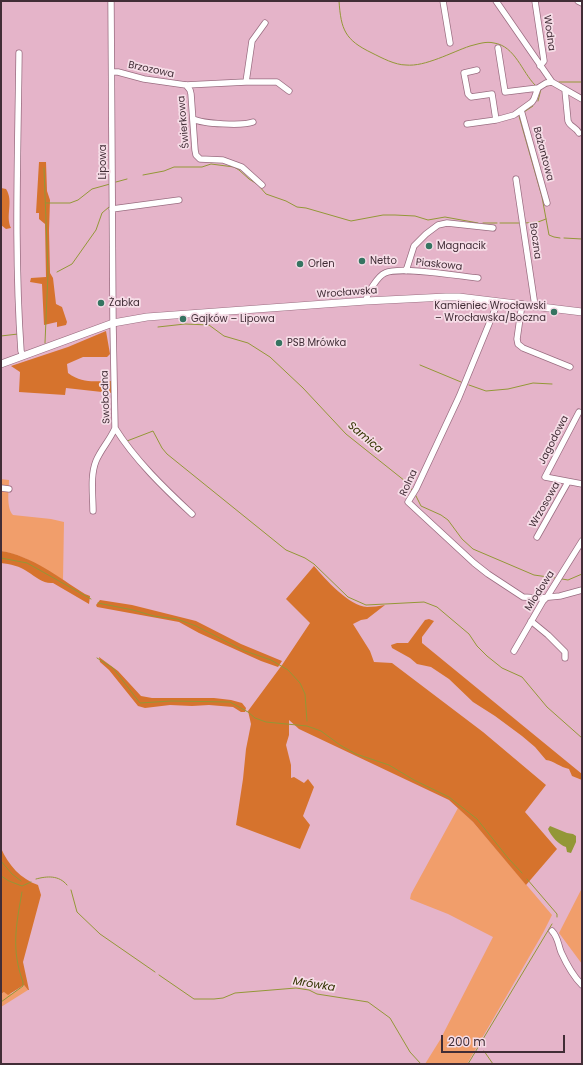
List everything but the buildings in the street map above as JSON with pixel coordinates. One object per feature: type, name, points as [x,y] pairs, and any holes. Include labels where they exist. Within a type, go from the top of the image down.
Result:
[{"type":"main road","name":"Wrocławska","points":[[23,356],[113,322],[147,317],[366,301],[446,297],[522,304],[582,312]]},
{"type":"main road","points":[[1,364],[23,356]]},
{"type":"street","name":"Lipowa","points":[[111,1],[113,322]]},
{"type":"street","points":[[443,1],[450,43]]},
{"type":"street","points":[[496,1],[552,82],[582,99]]},
{"type":"street","name":"Wodna","points":[[535,1],[544,61],[540,66]]},
{"type":"street","points":[[578,1],[582,3]]},
{"type":"street","points":[[246,82],[252,41],[265,23]]},
{"type":"street","points":[[498,48],[505,92],[538,88],[546,83],[552,82]]},
{"type":"street","points":[[19,53],[17,229],[18,312],[21,351],[23,356]]},
{"type":"street","points":[[477,70],[464,73],[468,94],[471,97],[492,94],[496,120]]},
{"type":"street","name":"Brzozowa","points":[[112,72],[118,72],[168,84],[186,86],[246,82],[277,82],[289,91]]},
{"type":"street","name":"Świerkowa","points":[[186,86],[190,90],[195,150],[198,158],[223,160],[234,163],[250,172],[262,185]]},
{"type":"street","points":[[467,124],[496,120],[510,116],[521,110],[534,99],[538,88]]},
{"type":"street","points":[[565,90],[568,121],[570,125],[579,133]]},
{"type":"street","name":"Bażantowa","points":[[521,110],[547,203]]},
{"type":"street","points":[[193,119],[203,122],[239,125],[253,122]]},
{"type":"street","name":"Boczna","points":[[516,180],[534,306]]},
{"type":"street","points":[[112,209],[179,200]]},
{"type":"street","points":[[406,271],[414,246],[438,225],[447,223],[493,228]]},
{"type":"street","name":"Piaskowa","points":[[366,301],[367,294],[383,274],[406,271],[478,278]]},
{"type":"street","name":"Rolna","points":[[498,302],[459,397],[408,502],[449,541],[488,574],[523,597],[539,598],[560,596],[582,590]]},
{"type":"street","points":[[522,304],[517,339],[518,344],[523,348],[570,367]]},
{"type":"street","name":"Swobodna","points":[[113,322],[115,428],[121,438],[158,481],[192,514]]},
{"type":"street","name":"Jagodowa","points":[[568,482],[545,476],[579,412]]},
{"type":"street","points":[[93,511],[92,473],[103,446],[112,436],[115,428]]},
{"type":"street","points":[[568,482],[582,484]]},
{"type":"street","name":"Wrzosowa","points":[[537,537],[568,482]]},
{"type":"street","points":[[1,488],[9,489]]},
{"type":"street","name":"Miodowa","points":[[514,651],[542,601],[547,597],[582,541]]},
{"type":"street","points":[[531,621],[548,634],[565,652],[565,658]]},
{"type":"street","points":[[552,931],[556,935],[566,962],[582,985]]},
{"type":"shaded area","points":[[39,162],[46,162],[47,191],[50,200],[50,273],[53,278],[56,304],[62,307],[67,322],[66,325],[57,327],[57,322],[44,325],[42,284],[30,282],[31,278],[46,277],[45,224],[39,219],[39,213],[36,213]]},
{"type":"shaded area","points":[[1,188],[6,189],[10,203],[9,223],[11,228],[6,229],[1,225]]},
{"type":"shaded area","points":[[106,331],[110,354],[107,357],[83,357],[67,364],[68,373],[73,377],[89,381],[111,381],[111,393],[66,388],[65,395],[19,392],[20,372],[11,366],[68,347]]},
{"type":"shaded area","points":[[1,479],[9,480],[9,508],[13,515],[51,519],[64,522],[63,580],[26,559],[1,551]]},
{"type":"shaded area","points":[[1,551],[23,557],[44,568],[90,596],[89,604],[53,583],[40,580],[22,568],[1,563]]},
{"type":"shaded area","points":[[314,566],[338,591],[353,602],[367,607],[385,605],[367,619],[353,624],[370,651],[374,662],[392,663],[483,732],[546,785],[525,812],[557,849],[526,885],[473,822],[449,800],[299,729],[289,720],[289,735],[286,745],[291,765],[291,778],[294,777],[304,783],[308,779],[314,787],[303,816],[310,825],[300,849],[236,825],[246,749],[251,724],[248,711],[282,665],[310,623],[286,599]]},
{"type":"shaded area","points":[[100,600],[132,605],[196,621],[241,644],[282,661],[278,667],[261,661],[199,633],[179,622],[97,607],[96,605]]},
{"type":"shaded area","points":[[429,619],[434,621],[422,637],[422,643],[582,774],[582,780],[572,776],[569,769],[546,760],[535,747],[522,736],[473,702],[449,679],[431,667],[417,664],[410,658],[392,648],[391,645],[397,643],[408,643],[425,620]]},
{"type":"shaded area","points":[[99,657],[118,671],[141,696],[152,698],[214,698],[231,700],[242,703],[246,708],[245,712],[241,712],[233,707],[209,705],[170,705],[145,708],[138,706],[109,670],[100,662]]},
{"type":"shaded area","points":[[458,808],[473,822],[552,915],[467,1064],[425,1064],[440,1040],[493,937],[448,914],[410,899],[411,894]]},
{"type":"shaded area","points":[[550,826],[576,836],[576,842],[571,853],[567,852],[566,847],[553,837],[548,829]]},
{"type":"shaded area","points":[[1,848],[7,860],[16,871],[26,879],[38,885],[41,895],[23,962],[29,990],[24,985],[8,995],[4,992],[1,994]]},
{"type":"shaded area","points":[[582,888],[582,964],[559,933]]},
{"type":"shaded area","points":[[24,985],[28,990],[1,1007],[1,994],[4,992],[11,994]]},
{"type":"waterway","points":[[339,1],[343,27],[350,38],[363,48],[389,61],[402,65],[421,64],[470,46],[491,42],[501,45],[513,54],[535,85]]},
{"type":"waterway","points":[[559,82],[582,82]]},
{"type":"waterway","points":[[546,86],[552,85]]},
{"type":"waterway","points":[[538,101],[541,89]]},
{"type":"waterway","points":[[524,112],[533,106]]},
{"type":"waterway","points":[[520,115],[519,116],[542,197],[549,235],[560,238]]},
{"type":"waterway","points":[[143,175],[164,171],[174,167],[202,167],[211,164],[234,167],[257,184]]},
{"type":"waterway","points":[[44,168],[48,273],[45,343]]},
{"type":"waterway","points":[[116,182],[127,179]]},
{"type":"waterway","points":[[46,203],[70,203],[78,200],[92,189],[110,184]]},
{"type":"waterway","points":[[259,186],[266,194],[286,201],[297,207],[306,208],[351,221],[383,215],[395,215],[415,216],[428,220],[445,217],[478,223]]},
{"type":"waterway","points":[[57,272],[72,264],[96,230],[102,213],[109,207]]},
{"type":"waterway","points":[[525,223],[538,222],[546,219]]},
{"type":"waterway","points":[[483,223],[497,223]]},
{"type":"waterway","points":[[500,223],[519,223]]},
{"type":"waterway","points":[[564,238],[582,239]]},
{"type":"waterway","name":"Samica","points":[[158,327],[185,324],[209,325],[224,336],[248,343],[270,357],[303,388],[346,434],[405,481],[412,490]]},
{"type":"waterway","points":[[1,336],[18,334]]},
{"type":"waterway","points":[[420,365],[461,382]]},
{"type":"waterway","points":[[469,385],[486,391],[508,389],[533,383],[552,384]]},
{"type":"waterway","points":[[127,441],[153,431],[167,454],[286,550],[305,558],[314,564],[348,597],[366,605],[424,602],[437,607],[469,634],[477,646],[487,656],[502,668],[522,677],[547,707],[582,738]]},
{"type":"waterway","name":"Samica","points":[[415,494],[421,506],[441,515],[448,520],[462,539],[473,549],[534,575],[555,578]]},
{"type":"waterway","points":[[1,558],[27,563],[91,599]]},
{"type":"waterway","name":"Samica","points":[[562,579],[568,580],[582,574]]},
{"type":"waterway","points":[[98,603],[154,616],[177,619],[196,626],[245,651],[271,660],[288,670],[300,683],[305,694],[307,721]]},
{"type":"waterway","points":[[97,658],[113,668],[140,703],[171,701],[230,702],[248,712],[255,718],[266,722],[307,726],[321,731],[340,745],[356,754],[389,765],[414,780],[449,797],[477,819],[522,873]]},
{"type":"waterway","points":[[1,861],[12,874],[21,881]]},
{"type":"waterway","points":[[1,876],[22,886],[31,882]]},
{"type":"waterway","name":"Mrówka","points":[[36,879],[53,877],[60,879],[67,885]]},
{"type":"waterway","points":[[527,879],[557,914],[557,917]]},
{"type":"waterway","name":"Mrówka","points":[[71,890],[77,912],[100,934],[155,972]]},
{"type":"waterway","name":"Mrówka","points":[[1,1002],[23,986],[16,948],[18,916],[22,892]]},
{"type":"waterway","points":[[468,1064],[552,924]]},
{"type":"waterway","name":"Mrówka","points":[[159,975],[194,999],[214,999],[223,998],[235,993],[296,988],[309,990],[317,994],[368,1002],[390,1018],[410,1052],[421,1064]]},
{"type":"waterway","points":[[484,1051],[493,1064]]},
{"type":"place","name":"Magnacik","points":[[429,246]]},
{"type":"place","name":"Netto","points":[[362,261]]},
{"type":"place","name":"Orlen","points":[[300,264]]},
{"type":"place","name":"Żabka","points":[[101,303]]},
{"type":"place","name":"Kamieniec Wrocławski – Wrocławska/Boczna","points":[[554,312]]},
{"type":"place","name":"Gajków – Lipowa","points":[[183,319]]},
{"type":"place","name":"PSB Mrówka","points":[[279,343]]}]
